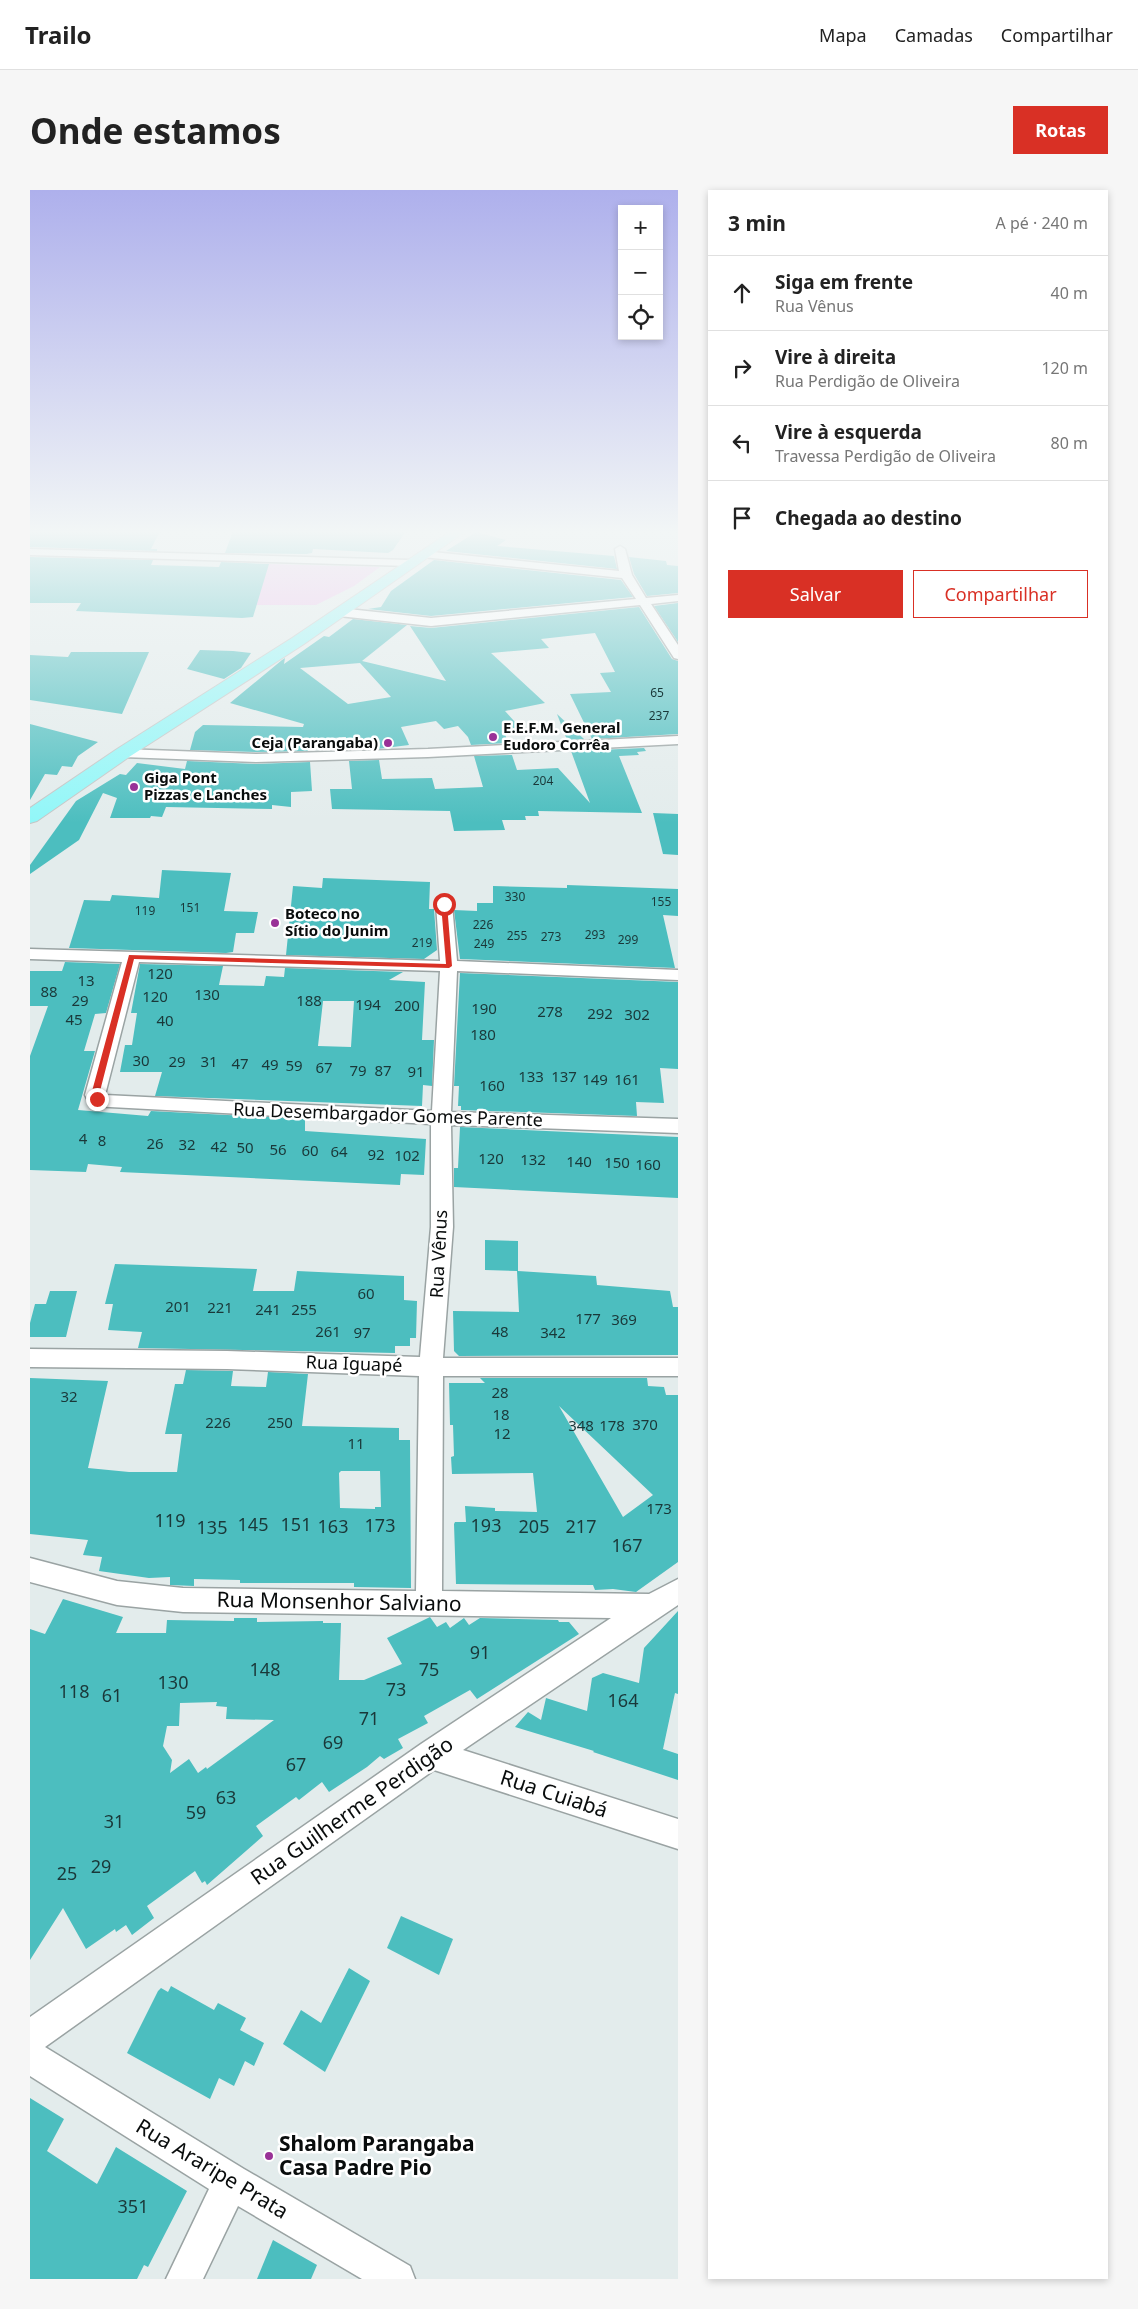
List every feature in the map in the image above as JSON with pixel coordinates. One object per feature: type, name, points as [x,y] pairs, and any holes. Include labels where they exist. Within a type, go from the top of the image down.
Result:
[{"type":"main road","points":[[30,817],[123,753],[314,628]]},
{"type":"street","points":[[661,628],[678,655]]},
{"type":"street","points":[[123,753],[256,758],[428,753],[678,740]]},
{"type":"street","name":"Rua Vênus","points":[[430,1603],[431,1367],[442,1227],[441,1118],[449,966],[444,904]]},
{"type":"street","points":[[30,954],[449,966],[678,975]]},
{"type":"street","name":"Rua Desembargador Gomes Parente","points":[[132,957],[95,1095],[98,1101],[441,1118],[678,1126]]},
{"type":"street","name":"Rua Iguapé","points":[[30,1358],[227,1360],[431,1367],[678,1366]]},
{"type":"street","name":"Rua Monsenhor Salviano","points":[[30,1570],[117,1593],[183,1600],[652,1606]]},
{"type":"street","name":"Rua Guilherme Perdigão","points":[[30,2037],[431,1754],[652,1606],[678,1591]]},
{"type":"street","name":"Rua Cuiabá","points":[[431,1754],[678,1834]]},
{"type":"street","name":"Rua Araripe Prata","points":[[30,2056],[231,2182],[396,2279]]},
{"type":"street","points":[[184,2279],[231,2182]]},
{"type":"building","points":[[340,628],[403,628],[362,661],[446,681],[412,628],[653,628],[672,659],[678,661],[678,734],[592,739],[570,694],[611,692],[600,673],[615,672],[595,633],[541,639],[549,648],[491,653],[545,703],[505,711],[523,731],[505,734],[508,743],[471,745],[468,737],[458,726],[444,729],[436,721],[401,727],[409,745],[377,749],[348,749],[346,737],[307,740],[308,751],[190,750],[195,732],[203,725],[303,727],[304,724],[230,703],[282,660],[285,658],[284,664],[324,636],[329,637]],"holes":[[[360,663],[391,697],[348,704],[300,668]]]},
{"type":"building","points":[[669,628],[678,628],[678,642]]},
{"type":"building","points":[[200,650],[251,653],[241,668],[224,679],[187,669]]},
{"type":"building","points":[[71,652],[149,652],[122,714],[30,700],[30,655],[68,657]]},
{"type":"building","points":[[557,714],[584,739],[567,740]]},
{"type":"building","points":[[30,724],[98,742],[78,756],[72,767],[62,766],[57,775],[45,774],[30,800]]},
{"type":"building","points":[[644,748],[646,751],[637,752],[639,755],[619,756],[642,813],[538,811],[539,816],[525,816],[526,820],[502,820],[505,830],[454,831],[450,811],[332,809],[330,789],[352,789],[349,761],[379,760],[382,779],[432,778],[435,789],[483,787],[474,756],[512,755],[517,770],[558,768],[590,803],[571,751],[596,750],[600,753],[598,750]]},
{"type":"building","points":[[187,761],[256,764],[310,762],[312,791],[291,792],[291,807],[272,805],[272,809],[166,807],[162,817],[151,816],[150,818],[110,818],[117,798],[103,793],[79,840],[30,874],[30,865],[76,801],[120,774],[126,775],[137,763],[185,769]]},
{"type":"building","points":[[653,813],[678,814],[678,855],[663,854]]},
{"type":"building","points":[[162,870],[231,873],[224,911],[258,912],[254,933],[236,933],[233,952],[226,953],[69,948],[84,900],[110,901],[112,895],[159,898]]},
{"type":"building","points":[[323,878],[430,882],[429,909],[434,909],[437,950],[424,959],[286,955],[293,886],[322,888]]},
{"type":"building","points":[[567,885],[678,889],[678,916],[663,915],[675,968],[460,959],[454,910],[477,911],[477,903],[493,903],[493,886],[567,888]]},
{"type":"building","points":[[65,962],[120,964],[106,1013],[95,1014],[84,1051],[95,1051],[78,1110],[148,1116],[151,1111],[305,1119],[305,1131],[426,1139],[424,1175],[401,1174],[400,1185],[120,1172],[122,1167],[88,1164],[86,1172],[30,1170],[30,1056],[48,1006],[30,1006],[30,971],[62,971]]},
{"type":"building","points":[[140,964],[223,966],[219,985],[264,986],[266,976],[284,977],[285,968],[403,972],[389,980],[425,982],[422,1040],[434,1040],[432,1086],[423,1085],[422,1106],[155,1096],[162,1072],[120,1072],[125,1045],[132,1045],[137,1013],[131,1013]],"holes":[[[323,1001],[354,1001],[351,1047],[318,1046]]]},
{"type":"building","points":[[460,973],[678,982],[678,1069],[660,1068],[664,1103],[636,1102],[637,1116],[461,1110],[461,1106],[458,1106],[459,1086],[454,1086]]},
{"type":"building","points":[[460,1127],[678,1137],[678,1198],[454,1187],[454,1168],[458,1168]]},
{"type":"building","points":[[485,1240],[518,1241],[518,1271],[596,1276],[597,1285],[670,1291],[673,1307],[678,1307],[678,1355],[459,1356],[454,1351],[453,1311],[519,1312],[517,1271],[485,1270]]},
{"type":"building","points":[[115,1264],[257,1269],[253,1291],[294,1291],[297,1271],[404,1276],[404,1300],[417,1301],[416,1338],[410,1338],[410,1346],[395,1346],[395,1353],[138,1348],[142,1332],[108,1330],[113,1304],[105,1304]]},
{"type":"building","points":[[50,1291],[77,1291],[66,1337],[30,1337],[30,1323],[35,1304],[46,1304]]},
{"type":"building","points":[[186,1370],[233,1371],[231,1386],[266,1387],[268,1372],[308,1374],[302,1426],[399,1428],[399,1440],[410,1440],[411,1588],[354,1587],[354,1583],[240,1583],[240,1580],[194,1579],[194,1586],[170,1585],[170,1577],[149,1578],[99,1571],[102,1557],[83,1555],[88,1540],[30,1534],[30,1378],[108,1381],[88,1468],[129,1472],[177,1472],[182,1434],[165,1434],[175,1384],[183,1384]],"holes":[[[341,1471],[380,1471],[381,1507],[375,1507],[375,1509],[340,1508],[339,1473]]]},
{"type":"building","points":[[480,1378],[647,1378],[648,1386],[664,1387],[666,1395],[678,1395],[678,1562],[636,1592],[613,1589],[595,1590],[593,1585],[456,1584],[454,1524],[455,1522],[466,1522],[465,1506],[495,1508],[495,1511],[537,1512],[533,1473],[452,1474],[451,1457],[454,1456],[453,1425],[450,1425],[449,1383],[485,1383]],"holes":[[[559,1406],[653,1495],[623,1517]]]},
{"type":"building","points":[[63,1599],[123,1617],[116,1633],[166,1633],[167,1620],[234,1621],[234,1618],[257,1618],[257,1622],[323,1621],[323,1623],[341,1623],[339,1680],[364,1680],[402,1664],[387,1638],[430,1617],[437,1627],[446,1622],[450,1628],[464,1618],[469,1625],[480,1618],[558,1620],[559,1622],[569,1622],[579,1634],[477,1699],[470,1690],[424,1716],[428,1723],[398,1739],[403,1748],[384,1759],[380,1756],[329,1792],[322,1782],[299,1800],[296,1797],[256,1826],[263,1836],[207,1885],[205,1881],[202,1883],[195,1871],[147,1906],[154,1918],[132,1935],[126,1925],[116,1932],[115,1929],[86,1949],[63,1908],[30,1960],[30,1629],[45,1634]],"holes":[[[217,1702],[216,1706],[227,1707],[226,1719],[274,1720],[207,1769],[206,1767],[198,1773],[189,1759],[170,1773],[172,1760],[163,1746],[167,1726],[179,1726],[180,1703]]]},
{"type":"building","points":[[678,1611],[678,1694],[675,1693],[663,1749],[678,1754],[678,1780],[594,1751],[515,1727],[528,1712],[541,1720],[546,1698],[587,1711],[592,1678],[603,1673],[639,1683],[644,1648]]},
{"type":"building","points":[[401,1916],[453,1939],[439,1975],[387,1948]]},
{"type":"building","points":[[349,1968],[370,1981],[325,2072],[283,2044],[301,2010],[321,2023]]},
{"type":"building","points":[[171,1986],[214,2010],[218,2003],[246,2018],[240,2030],[264,2043],[254,2066],[245,2061],[234,2086],[219,2078],[210,2099],[127,2053],[158,1991],[161,1988],[168,1992]]},
{"type":"building","points":[[30,2098],[64,2119],[47,2151],[97,2184],[116,2147],[187,2191],[148,2267],[144,2265],[137,2279],[30,2279]]},
{"type":"building","points":[[273,2240],[317,2265],[311,2279],[257,2279]]},
{"type":"place","name":"E.E.F.M. General Eudoro Corrêa","points":[[493,737]]},
{"type":"place","name":"Ceja (Parangaba)","points":[[388,743]]},
{"type":"place","name":"Giga Pont Pizzas e Lanches","points":[[134,787]]},
{"type":"place","name":"Boteco no Sítio do Junim","points":[[275,923]]},
{"type":"place","name":"Shalom Parangaba Casa Padre Pio","points":[[269,2156]]},
{"type":"route","points":[[97,1099],[95,1095],[132,957],[449,966],[444,904]]}]
